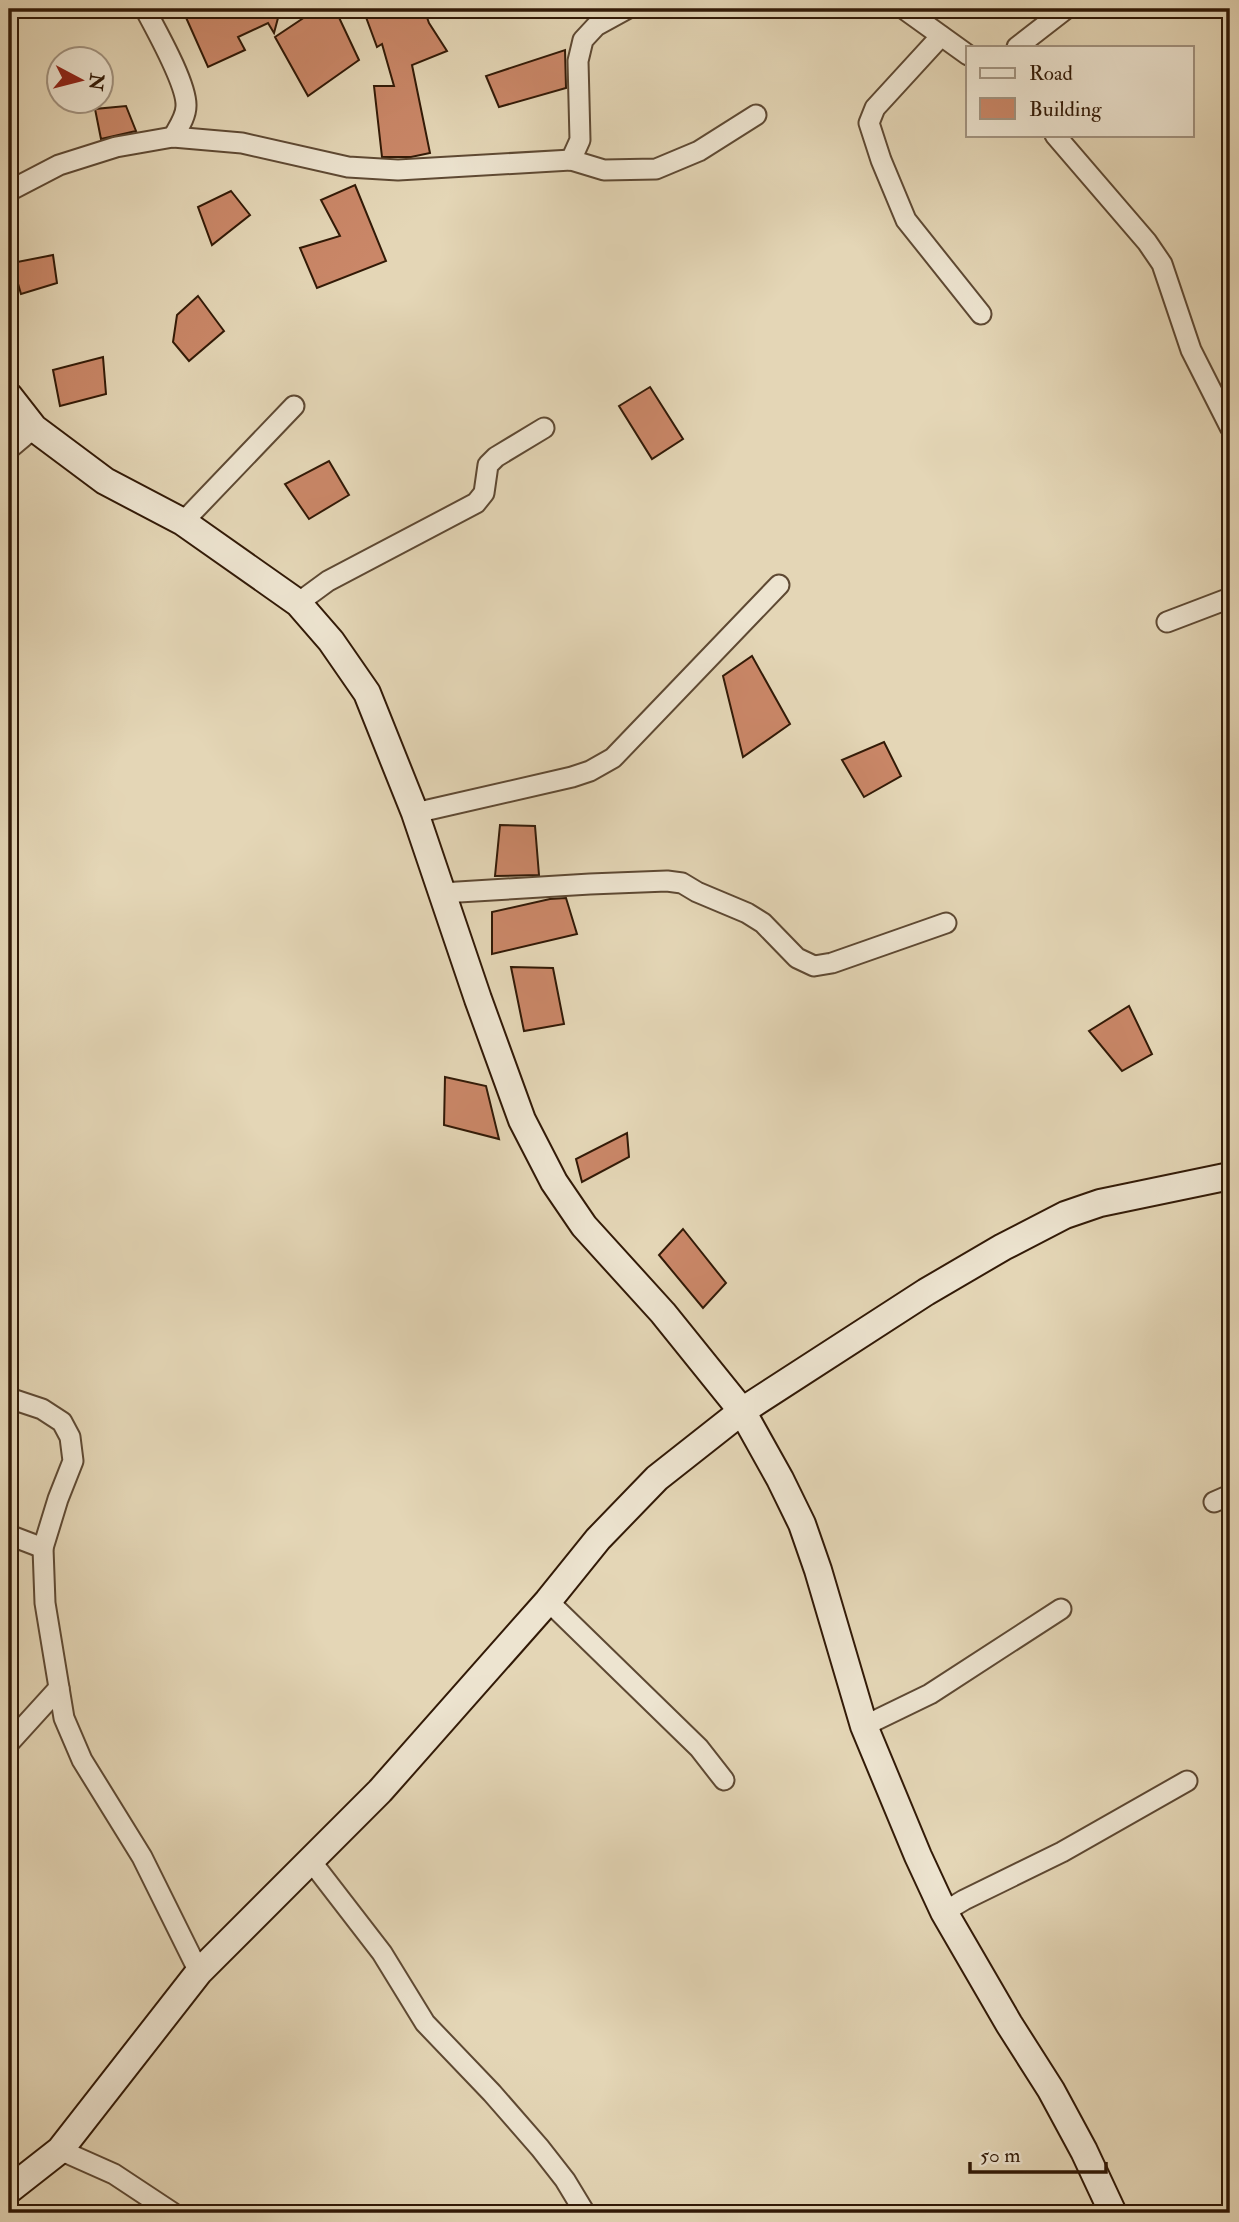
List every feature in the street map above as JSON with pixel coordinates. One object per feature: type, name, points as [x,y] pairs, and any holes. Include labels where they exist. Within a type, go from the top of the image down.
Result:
[{"type":"street","points":[[145,9],[181,86],[186,106],[173,137]]},
{"type":"street","points":[[571,160],[580,140],[578,61],[583,40],[596,26],[627,9]]},
{"type":"street","points":[[904,9],[966,54]]},
{"type":"street","points":[[1018,46],[1066,9]]},
{"type":"street","points":[[941,36],[875,107],[869,123],[906,220],[981,314]]},
{"type":"street","points":[[9,191],[59,165],[116,147],[173,137],[242,143],[348,166],[398,170],[571,160],[604,170],[656,169],[699,151],[755,116]]},
{"type":"street","points":[[1056,136],[1147,242],[1162,264],[1191,350],[1230,427]]},
{"type":"street","points":[[9,396],[34,428],[105,481],[183,522],[298,603],[331,641],[367,693],[415,813],[522,1120],[554,1182],[584,1226],[663,1313],[742,1411],[802,1524],[864,1726],[892,1797],[944,1913],[1051,2090],[1113,2213]]},
{"type":"street","points":[[183,522],[294,406]]},
{"type":"street","points":[[9,449],[34,428]]},
{"type":"street","points":[[298,603],[328,581],[476,503],[484,493],[488,465],[496,457],[544,428]]},
{"type":"street","points":[[415,813],[572,777],[590,771],[613,758],[779,585]]},
{"type":"street","points":[[1167,622],[1230,598]]},
{"type":"street","points":[[442,893],[590,884],[667,881],[682,883],[697,892],[747,912],[797,958],[814,966],[832,963],[946,923]]},
{"type":"street","points":[[9,2190],[60,2150],[199,1972],[311,1861],[446,1719],[598,1539],[657,1478],[742,1411],[926,1292],[1003,1247],[1065,1215],[1112,1200],[1230,1176]]},
{"type":"street","points":[[9,1398],[41,1409],[62,1422],[70,1437],[73,1461],[43,1548],[46,1603],[64,1718],[82,1760],[142,1857],[199,1972]]},
{"type":"street","points":[[9,1535],[43,1548]]},
{"type":"street","points":[[548,1601],[699,1748],[724,1780]]},
{"type":"street","points":[[864,1726],[930,1694],[1061,1609]]},
{"type":"street","points":[[9,1743],[59,1688]]},
{"type":"street","points":[[944,1913],[964,1900],[1062,1852],[1187,1782]]},
{"type":"street","points":[[311,1861],[382,1953],[425,2023],[516,2120],[565,2180],[586,2213]]},
{"type":"street","points":[[60,2150],[114,2174],[173,2213]]},
{"type":"building","points":[[196,9],[297,9],[278,18],[274,33],[268,23],[238,37],[245,50],[208,67],[184,13]]},
{"type":"building","points":[[317,9],[335,9],[359,60],[308,96],[275,37]]},
{"type":"building","points":[[363,9],[424,9],[429,23],[447,51],[412,65],[430,153],[411,157],[382,157],[374,86],[394,86],[382,44],[377,47]]},
{"type":"building","points":[[565,50],[566,88],[499,107],[486,76]]},
{"type":"building","points":[[126,106],[136,131],[101,139],[96,116],[116,116],[116,107]]},
{"type":"building","points":[[355,185],[386,261],[317,288],[300,248],[340,236],[321,200]]},
{"type":"building","points":[[231,191],[250,215],[212,245],[198,207]]},
{"type":"building","points":[[53,255],[57,283],[21,294],[12,263]]},
{"type":"building","points":[[198,296],[224,331],[189,361],[173,342],[177,315]]},
{"type":"building","points":[[103,357],[106,394],[60,406],[53,370]]},
{"type":"building","points":[[650,387],[683,439],[652,459],[619,406]]},
{"type":"building","points":[[329,461],[349,495],[309,519],[285,484]]},
{"type":"building","points":[[752,656],[790,724],[743,757],[723,676]]},
{"type":"building","points":[[884,742],[901,776],[864,797],[842,760]]},
{"type":"building","points":[[500,825],[535,826],[539,875],[495,876]]},
{"type":"building","points":[[566,898],[577,934],[492,954],[492,912]]},
{"type":"building","points":[[511,967],[553,968],[564,1024],[524,1031]]},
{"type":"building","points":[[1129,1006],[1152,1054],[1122,1071],[1089,1031]]},
{"type":"building","points":[[445,1077],[486,1086],[499,1139],[444,1125]]},
{"type":"building","points":[[627,1133],[629,1157],[582,1182],[576,1159]]},
{"type":"building","points":[[683,1229],[726,1283],[703,1308],[659,1255]]}]
